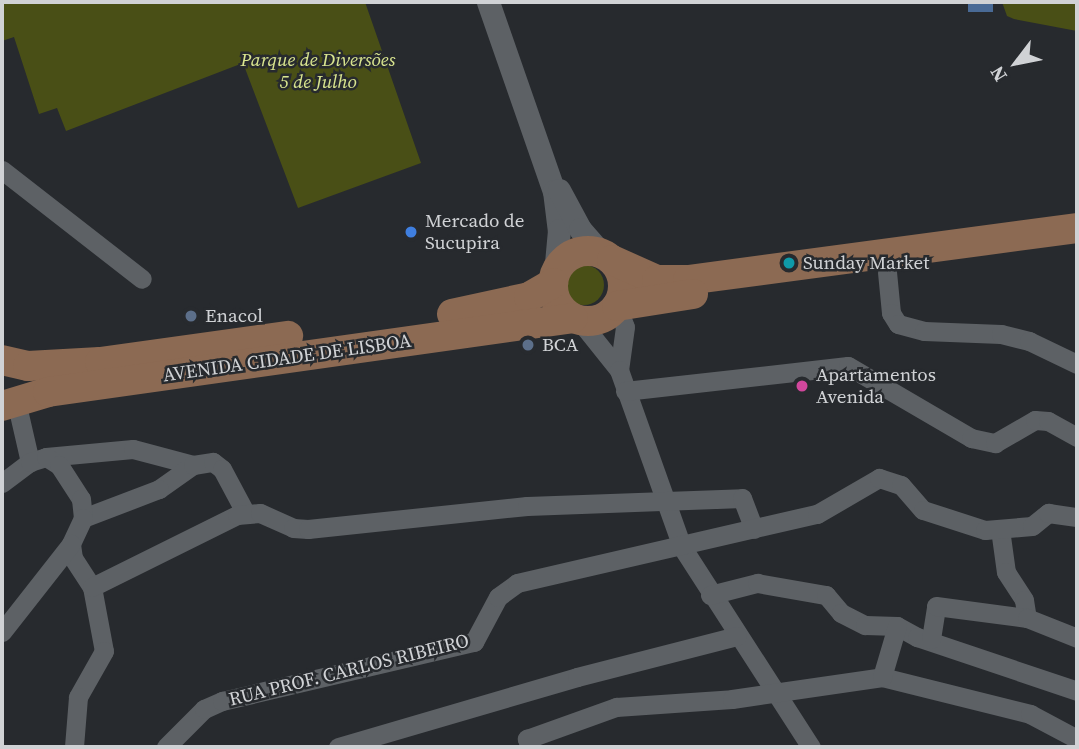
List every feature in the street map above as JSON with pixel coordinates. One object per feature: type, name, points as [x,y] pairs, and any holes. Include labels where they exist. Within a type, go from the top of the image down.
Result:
[{"type":"main road","points":[[1077,228],[688,280],[657,279],[591,251],[569,256],[554,278],[562,309],[576,319],[600,318],[617,306],[1077,248]]},
{"type":"main road","points":[[607,257],[623,287],[617,306]]},
{"type":"main road","name":"AVENIDA CIDADE DE LISBOA","points":[[2,360],[28,366],[100,362],[481,310],[546,291],[554,278]]},
{"type":"main road","name":"AVENIDA CIDADE DE LISBOA","points":[[9,403],[88,386],[576,319]]},
{"type":"street","points":[[488,2],[544,160],[571,214],[607,257]]},
{"type":"street","points":[[544,160],[559,230],[554,278]]},
{"type":"street","points":[[2,170],[142,279]]},
{"type":"street","points":[[887,272],[891,313],[898,324],[924,331],[1001,334],[1029,341],[1077,364]]},
{"type":"street","points":[[617,306],[625,327],[619,370],[663,504],[682,547],[710,595],[811,747]]},
{"type":"street","points":[[576,319],[619,370]]},
{"type":"street","points":[[625,391],[848,366],[971,438],[995,443],[1035,420],[1048,421],[1077,437]]},
{"type":"street","points":[[2,632],[71,544],[83,518],[82,499],[72,481],[38,460],[9,403]]},
{"type":"street","points":[[2,483],[38,460],[133,449],[193,465],[213,462],[222,469],[246,514]]},
{"type":"street","points":[[83,518],[159,489],[193,465]]},
{"type":"street","name":"RUA PROF. CARLOS RIBEIRO","points":[[166,747],[204,709],[222,701],[474,642],[498,597],[517,583],[817,514],[879,478],[901,485],[923,510],[985,530],[1032,526],[1048,513],[1077,517]]},
{"type":"street","points":[[92,587],[246,514],[260,513],[293,528],[308,529],[527,506],[663,504],[742,498],[754,529]]},
{"type":"street","points":[[1000,529],[1006,572],[1024,600],[1027,618]]},
{"type":"street","points":[[71,544],[73,558],[92,587],[104,651],[78,697],[74,747]]},
{"type":"street","points":[[710,595],[757,583],[826,595],[841,613],[866,625],[897,626],[1077,691]]},
{"type":"street","points":[[931,639],[936,606],[1027,618],[1077,638]]},
{"type":"street","points":[[882,677],[897,626]]},
{"type":"street","points":[[338,747],[577,677],[737,636]]},
{"type":"street","points":[[530,747],[527,738],[616,707],[776,692],[882,677],[1030,714],[1077,739]]},
{"type":"green space","name":"Parque de Diversões 5 de Julho","points":[[2,2],[365,2],[421,163],[298,208],[243,63],[66,131],[57,108],[39,114],[14,37],[2,41]]},
{"type":"green space","points":[[1002,2],[1077,2],[1077,31],[1014,19],[1007,16]]},
{"type":"green space","points":[[584,265],[598,271],[604,285],[598,299],[584,305],[570,299],[564,285],[570,271]]},
{"type":"water","points":[[968,2],[993,2],[993,12],[968,12]]},
{"type":"place","name":"Mercado de Sucupira","points":[[411,232]]},
{"type":"place","name":"Sunday Market","points":[[789,263]]},
{"type":"place","name":"Enacol","points":[[191,316]]},
{"type":"place","name":"BCA","points":[[528,345]]},
{"type":"place","name":"Apartamentos Avenida","points":[[802,386]]}]
